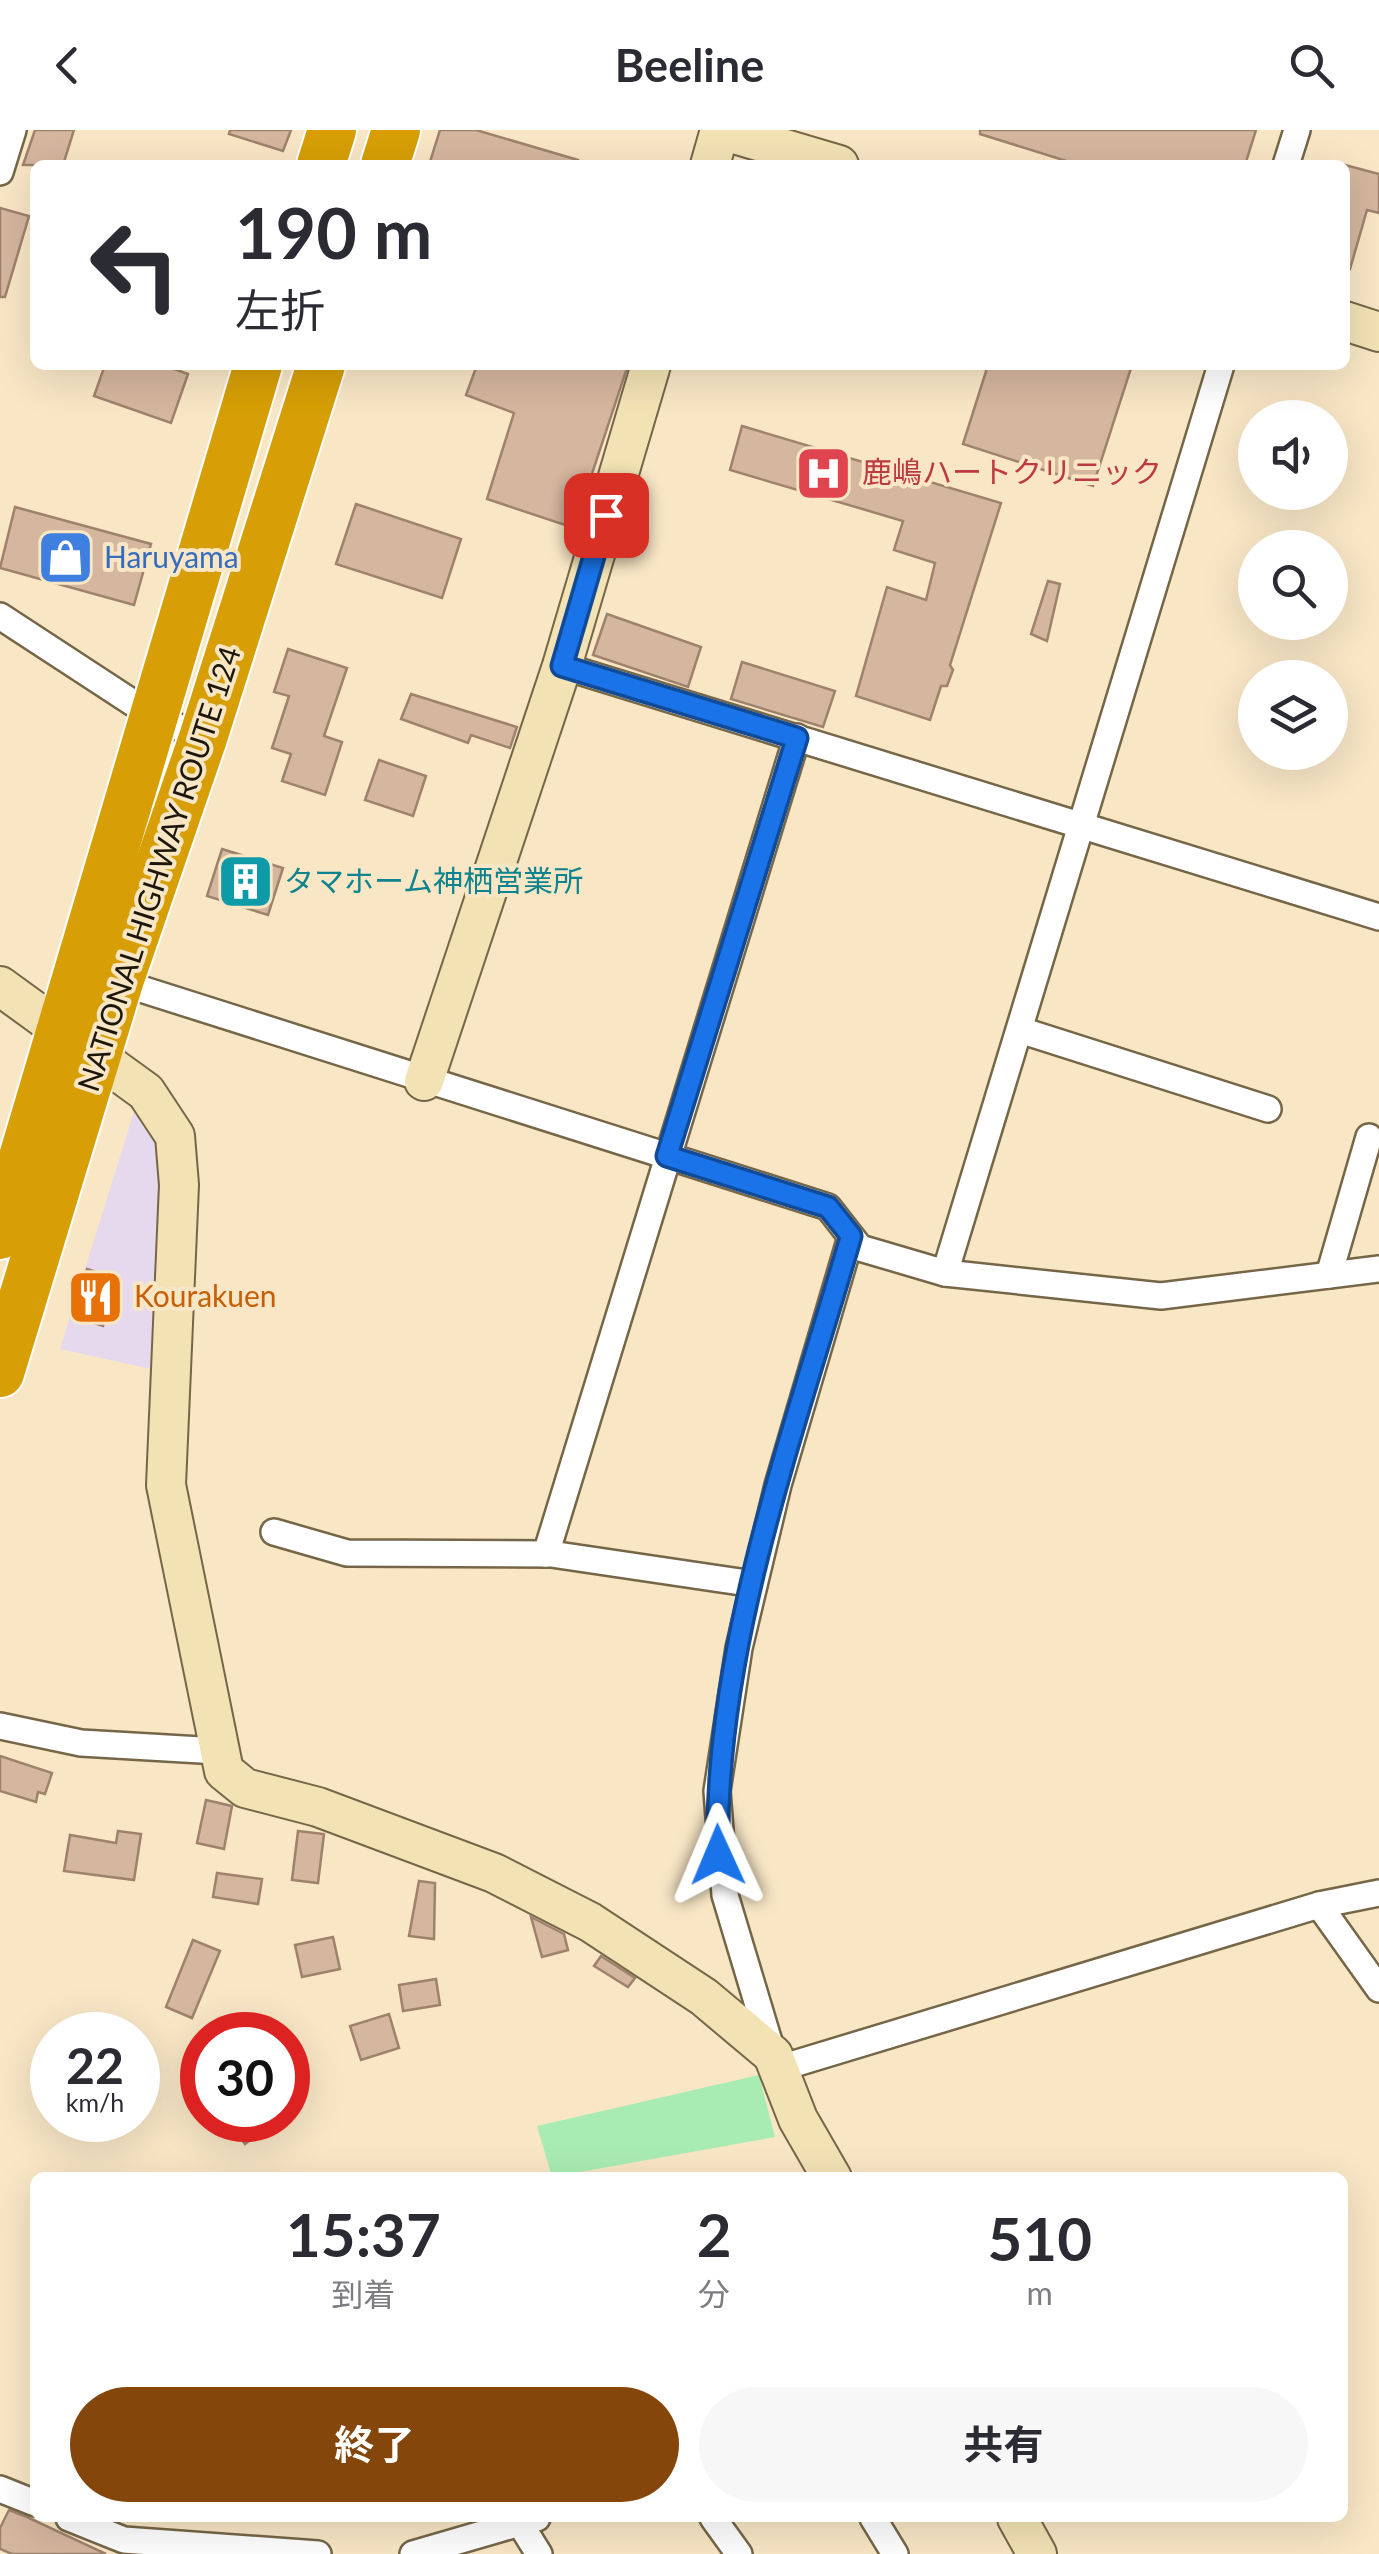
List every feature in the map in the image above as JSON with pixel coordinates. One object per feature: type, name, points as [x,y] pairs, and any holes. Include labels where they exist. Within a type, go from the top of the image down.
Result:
[{"type":"highway","points":[[322,160],[332,130]]},
{"type":"highway","points":[[387,160],[396,130]]},
{"type":"highway","name":"NATIONAL HIGHWAY ROUTE 124","points":[[0,1373],[152,716],[256,370]]},
{"type":"highway","name":"NATIONAL HIGHWAY ROUTE 124","points":[[0,1236],[79,1044],[119,982],[203,738],[320,370]]},
{"type":"street","points":[[0,172],[13,130]]},
{"type":"street","points":[[712,160],[721,130],[822,160]]},
{"type":"street","points":[[1288,160],[1297,130]]},
{"type":"street","points":[[1350,323],[1379,332]]},
{"type":"street","points":[[424,1081],[562,666],[649,370]]},
{"type":"street","points":[[944,1273],[1219,370]]},
{"type":"street","points":[[0,616],[152,716],[203,738]]},
{"type":"street","points":[[562,666],[1379,918]]},
{"type":"street","points":[[546,1554],[797,738]]},
{"type":"street","points":[[119,982],[828,1207],[860,1248],[944,1273],[1161,1296],[1379,1268]]},
{"type":"street","points":[[0,986],[146,1092],[175,1136],[180,1185],[166,1485],[218,1751],[224,1771],[245,1788],[411,1840],[494,1873],[590,1922],[704,1997],[786,2066],[1319,1905],[1379,1892]]},
{"type":"street","points":[[1020,1030],[1268,1109]]},
{"type":"street","points":[[1329,1275],[1369,1136]]},
{"type":"street","points":[[829,2172],[798,2119],[773,2054],[724,1895],[718,1855],[717,1791],[739,1648],[754,1584],[851,1236]]},
{"type":"street","points":[[274,1532],[347,1553],[546,1554],[754,1584]]},
{"type":"street","points":[[0,1726],[82,1743],[218,1751]]},
{"type":"street","points":[[1319,1905],[1379,1989]]},
{"type":"street","points":[[0,2489],[30,2501]]},
{"type":"street","points":[[77,2522],[122,2547],[318,2554]]},
{"type":"street","points":[[413,2554],[525,2522]]},
{"type":"street","points":[[529,2522],[539,2554]]},
{"type":"street","points":[[715,2522],[739,2554]]},
{"type":"street","points":[[876,2522],[895,2554]]},
{"type":"street","points":[[1019,2522],[1037,2554]]},
{"type":"shaded area","points":[[134,1112],[161,1141],[164,1187],[156,1370],[60,1349]]},
{"type":"green space","points":[[759,2075],[775,2137],[580,2172],[551,2172],[537,2126]]},
{"type":"building","points":[[35,130],[74,130],[65,160],[30,160],[30,165],[23,165]]},
{"type":"building","points":[[230,130],[291,130],[283,151],[229,134]]},
{"type":"building","points":[[440,130],[476,130],[578,160],[431,160]]},
{"type":"building","points":[[980,130],[1256,130],[1247,160],[1063,160],[980,134]]},
{"type":"building","points":[[1350,166],[1379,174],[1379,213],[1367,210],[1350,269]]},
{"type":"building","points":[[0,208],[29,216],[5,297],[0,297]]},
{"type":"building","points":[[103,370],[177,370],[188,374],[171,423],[94,396]]},
{"type":"building","points":[[475,370],[626,370],[574,528],[487,499],[514,413],[466,395]]},
{"type":"building","points":[[986,370],[1130,370],[1093,486],[963,444]]},
{"type":"building","points":[[742,426],[1001,503],[950,665],[953,670],[947,686],[941,686],[930,720],[856,696],[887,587],[926,600],[935,563],[894,550],[903,521],[730,470]]},
{"type":"building","points":[[356,504],[461,539],[442,598],[336,564]]},
{"type":"building","points":[[15,507],[151,544],[134,605],[0,568]]},
{"type":"building","points":[[1048,581],[1060,584],[1047,641],[1031,634]]},
{"type":"building","points":[[607,614],[701,647],[688,687],[593,655]]},
{"type":"building","points":[[288,649],[347,668],[324,736],[342,742],[325,795],[282,781],[291,754],[272,748],[289,696],[274,692]]},
{"type":"building","points":[[742,662],[835,691],[823,727],[731,699]]},
{"type":"building","points":[[411,694],[517,727],[510,748],[471,735],[468,743],[401,719]]},
{"type":"building","points":[[379,760],[426,776],[413,816],[365,800]]},
{"type":"building","name":"タマホーム神栖営業所","points":[[222,849],[283,868],[268,915],[207,896]]},
{"type":"building","name":"Kourakuen","points":[[87,1269],[118,1279],[103,1326],[72,1316]]},
{"type":"building","points":[[0,1756],[52,1773],[45,1794],[38,1792],[36,1802],[0,1791]]},
{"type":"building","points":[[206,1800],[232,1806],[224,1849],[197,1843]]},
{"type":"building","points":[[118,1831],[141,1834],[134,1880],[64,1871],[70,1835],[116,1843]]},
{"type":"building","points":[[298,1831],[324,1834],[318,1883],[292,1880]]},
{"type":"building","points":[[217,1873],[262,1879],[258,1904],[213,1897]]},
{"type":"building","points":[[419,1881],[435,1883],[434,1939],[409,1936]]},
{"type":"building","points":[[531,1917],[564,1934],[568,1950],[542,1957]]},
{"type":"building","points":[[333,1937],[340,1969],[302,1977],[295,1945]]},
{"type":"building","points":[[193,1940],[220,1951],[195,2012],[180,2013],[166,2007]]},
{"type":"building","points":[[601,1956],[635,1978],[628,1987],[594,1966]]},
{"type":"building","points":[[436,1979],[440,2005],[403,2011],[399,1985]]},
{"type":"building","points":[[389,2014],[399,2048],[361,2060],[350,2026]]},
{"type":"building","points":[[9,2510],[106,2554],[12,2554],[0,2549],[0,2528]]},
{"type":"place","name":"鹿嶋ハートクリニック","points":[[823,473]]},
{"type":"place","name":"Haruyama","points":[[65,558]]},
{"type":"place","name":"タマホーム神栖営業所","points":[[245,882]]},
{"type":"place","name":"Kourakuen","points":[[95,1297]]},
{"type":"route","points":[[606,515],[562,666],[797,738],[667,1156],[828,1207],[851,1236],[778,1485],[739,1648],[717,1791],[718,1855]]}]
